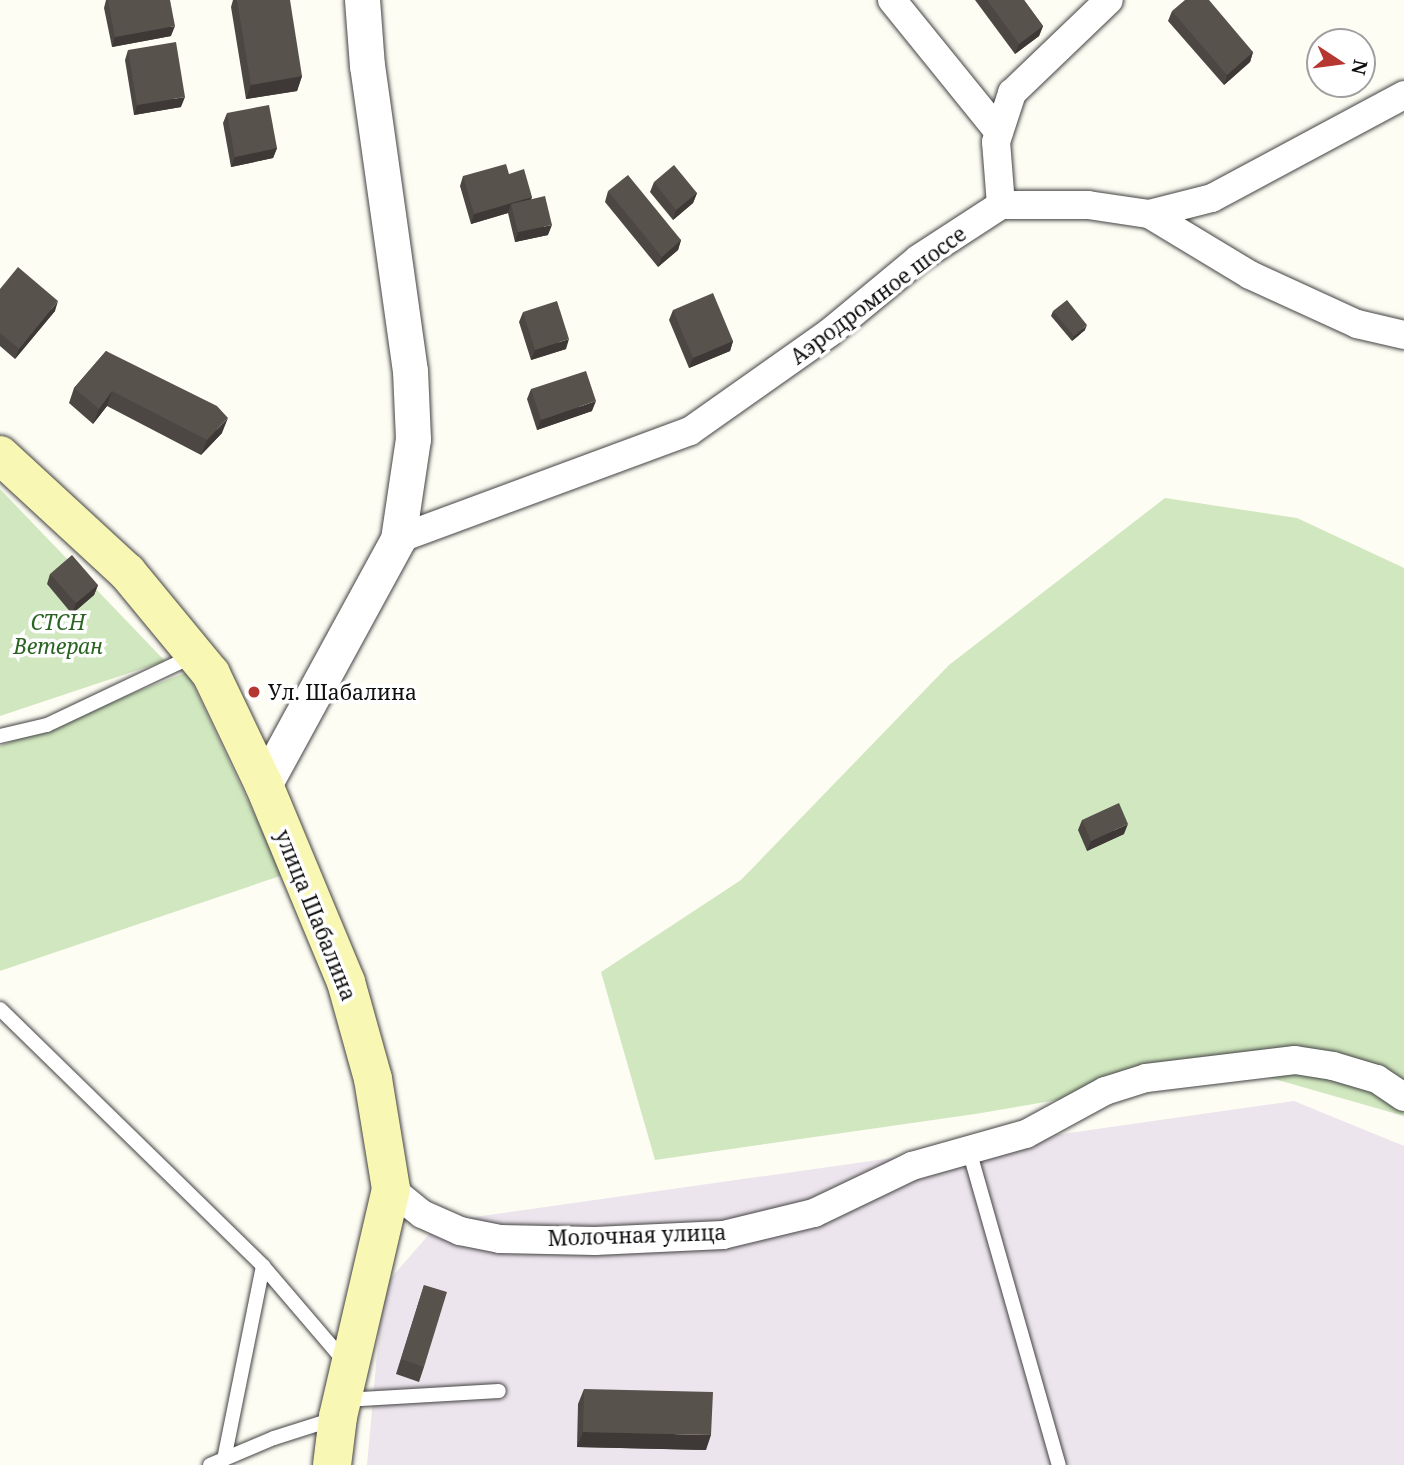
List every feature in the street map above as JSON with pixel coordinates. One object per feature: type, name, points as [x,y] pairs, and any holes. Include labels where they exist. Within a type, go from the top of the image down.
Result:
[{"type":"main road","name":"улица Шабалина","points":[[0,455],[127,572],[211,674],[264,785],[346,982],[373,1079],[391,1189],[344,1395],[332,1465]]},
{"type":"street","points":[[264,785],[398,539],[413,439],[410,371],[367,66],[362,0]]},
{"type":"street","points":[[892,0],[999,132]]},
{"type":"street","points":[[1109,0],[1012,93],[996,142],[1001,205],[1088,205],[1149,214],[1212,198],[1404,95]]},
{"type":"street","name":"Аэродромное шоссе","points":[[398,539],[690,431],[829,333],[918,258],[1001,205]]},
{"type":"street","points":[[1149,214],[1250,275],[1357,324],[1404,335]]},
{"type":"street","points":[[1357,324],[1404,317]]},
{"type":"street","name":"Молочная улица","points":[[391,1189],[422,1214],[447,1226],[500,1238],[595,1241],[723,1235],[814,1213],[912,1167],[1026,1133],[1105,1091],[1159,1076],[1295,1060],[1333,1066],[1377,1079],[1404,1097]]},
{"type":"lane","points":[[0,736],[47,724],[194,655]]},
{"type":"lane","points":[[0,1009],[263,1266],[344,1395]]},
{"type":"lane","points":[[969,1150],[1059,1465]]},
{"type":"lane","points":[[217,1462],[263,1266]]},
{"type":"lane","points":[[217,1462],[274,1438],[344,1395],[499,1391]]},
{"type":"shaded area","points":[[1294,1101],[1404,1146],[1404,1465],[367,1465],[383,1287],[440,1222]]},
{"type":"green space","name":"СТСН Ветеран","points":[[0,489],[165,661],[0,716]]},
{"type":"green space","points":[[1165,498],[1297,518],[1404,568],[1404,1116],[1239,1069],[975,1114],[655,1160],[601,972],[741,880],[949,665]]},
{"type":"green space","points":[[187,672],[283,875],[0,971],[0,746]]},
{"type":"building","points":[[108,0],[170,0],[175,26],[115,37]]},
{"type":"building","points":[[237,0],[290,0],[302,76],[251,85]]},
{"type":"building","points":[[987,0],[1024,0],[1043,26],[1019,44]]},
{"type":"building","points":[[1185,0],[1209,0],[1253,52],[1227,75],[1172,11]]},
{"type":"building","points":[[176,42],[185,97],[137,105],[128,50]]},
{"type":"building","points":[[269,105],[277,148],[235,157],[227,113]]},
{"type":"building","points":[[506,164],[509,174],[524,169],[532,197],[474,214],[463,176]]},
{"type":"building","points":[[674,165],[697,193],[676,210],[654,182]]},
{"type":"building","points":[[628,175],[681,240],[662,257],[608,191]]},
{"type":"building","points":[[545,196],[552,225],[518,232],[511,204]]},
{"type":"building","points":[[18,267],[58,301],[19,349],[0,333],[0,289]]},
{"type":"building","points":[[713,293],[733,341],[693,358],[673,310]]},
{"type":"building","points":[[1067,300],[1087,325],[1074,336],[1053,311]]},
{"type":"building","points":[[557,301],[569,339],[535,350],[523,312]]},
{"type":"building","points":[[106,351],[217,406],[228,418],[207,440],[112,391],[99,409],[74,388]]},
{"type":"building","points":[[586,371],[596,401],[541,420],[531,389]]},
{"type":"building","points":[[72,555],[98,585],[76,603],[50,574]]},
{"type":"building","points":[[1119,803],[1128,824],[1091,841],[1082,820]]},
{"type":"building","points":[[424,1285],[447,1292],[424,1367],[401,1359]]},
{"type":"building","points":[[584,1389],[713,1392],[711,1435],[583,1432]]},
{"type":"place","name":"Ул. Шабалина","points":[[254,692]]}]
